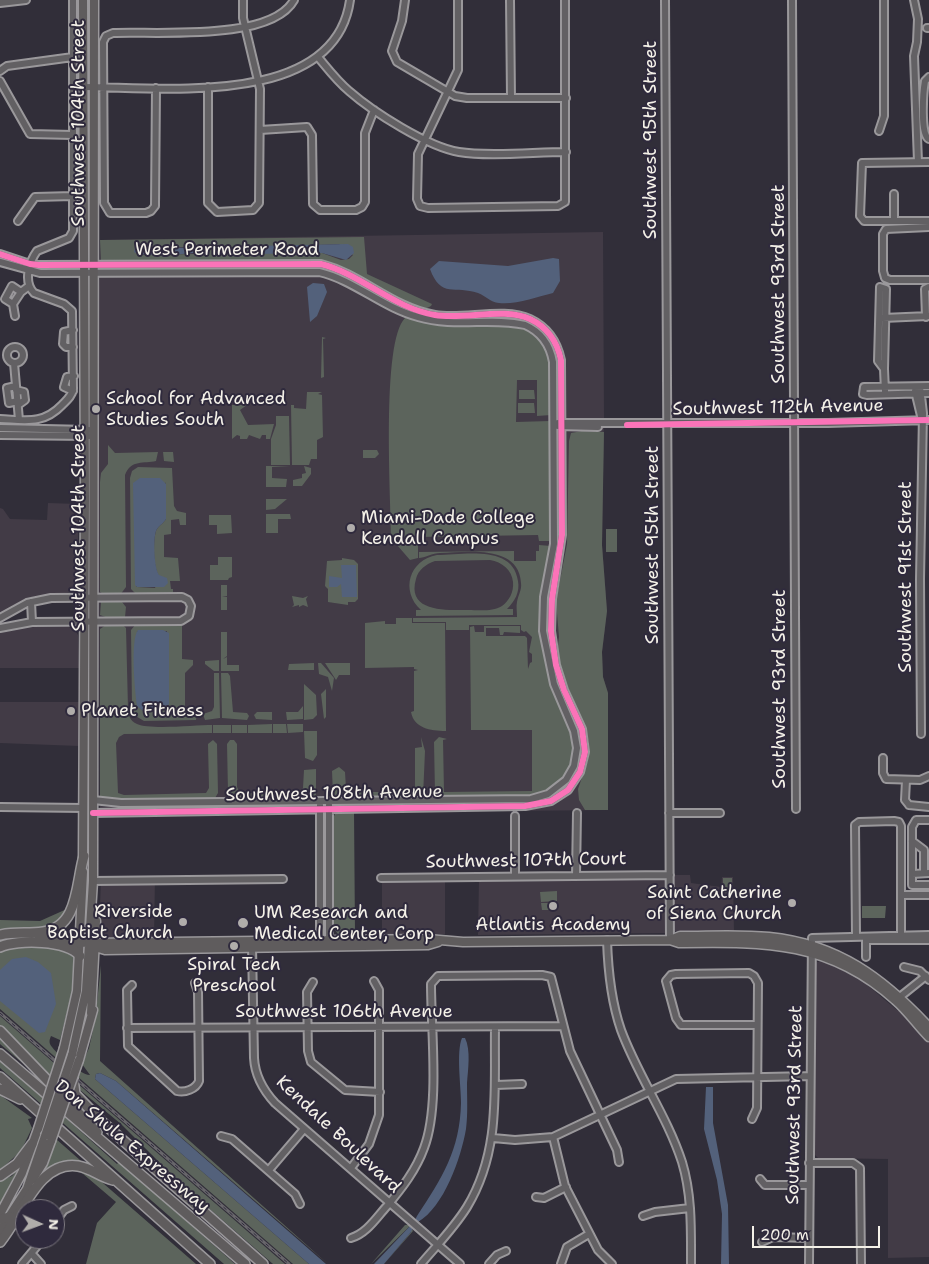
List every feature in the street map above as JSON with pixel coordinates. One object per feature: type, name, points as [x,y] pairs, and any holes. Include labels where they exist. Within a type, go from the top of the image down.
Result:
[{"type":"highway","points":[[33,933],[55,929],[68,918],[72,909],[84,856]]},
{"type":"highway","points":[[0,935],[16,932],[33,933],[90,944]]},
{"type":"highway","points":[[0,947],[15,942],[32,942],[72,949],[80,956]]},
{"type":"highway","points":[[0,1032],[83,1116],[106,1145]]},
{"type":"highway","name":"Don Shula Expressway","points":[[0,1054],[245,1264]]},
{"type":"highway","name":"Don Shula Expressway","points":[[0,1076],[114,1181],[210,1264]]},
{"type":"highway","points":[[74,1078],[74,1091],[80,1101],[100,1121],[263,1264]]},
{"type":"highway","points":[[0,1089],[36,1110]]},
{"type":"highway","points":[[0,1176],[17,1164],[32,1144]]},
{"type":"highway","points":[[0,1242],[20,1216],[40,1181],[50,1171],[67,1166],[78,1166],[114,1181]]},
{"type":"highway","points":[[0,1219],[10,1216]]},
{"type":"main road","name":"Southwest 104th Street","points":[[48,1138],[84,1006],[90,944],[93,881],[93,725],[89,621],[84,598],[83,0]]},
{"type":"main road","name":"Southwest 104th Street","points":[[0,1214],[18,1182],[38,1129],[64,1048],[75,1006],[80,956],[90,944],[83,882],[84,725],[89,621],[93,598],[95,433],[94,0]]},
{"type":"main road","points":[[85,508],[94,508]]},
{"type":"main road","points":[[84,725],[93,725]]},
{"type":"main road","points":[[90,944],[277,944],[428,939],[440,942],[670,940],[679,943],[765,943],[812,949],[856,971],[898,998],[929,1026]]},
{"type":"main road","points":[[90,944],[104,950],[252,944]]},
{"type":"main road","points":[[90,944],[91,1013]]},
{"type":"main road","points":[[0,1231],[27,1189],[74,1078],[94,1006],[98,959],[104,950]]},
{"type":"main road","points":[[898,998],[929,1037]]},
{"type":"street","points":[[0,3],[26,0]]},
{"type":"street","name":"Southwest 104th Street","points":[[30,264],[38,250],[72,235],[73,0]]},
{"type":"street","points":[[208,87],[208,203],[211,209],[217,212],[253,210],[260,204],[258,80],[245,26],[243,0]]},
{"type":"street","points":[[245,26],[276,18],[288,9],[294,0]]},
{"type":"street","points":[[83,87],[230,86],[294,71],[318,57],[338,34],[350,0]]},
{"type":"street","points":[[405,0],[392,56],[397,62],[448,92],[467,98],[566,98]]},
{"type":"street","points":[[458,0],[458,67],[424,140],[418,158],[417,199],[420,206],[428,208],[558,206],[564,204],[567,191],[565,0]]},
{"type":"street","points":[[510,0],[511,98]]},
{"type":"street","name":"Southwest 95th Street","points":[[665,0],[670,940]]},
{"type":"street","name":"Southwest 93rd Street","points":[[792,0],[796,808]]},
{"type":"street","points":[[879,131],[884,116],[884,0]]},
{"type":"street","points":[[914,0],[918,19],[914,56],[918,162]]},
{"type":"street","name":"Southwest 104th Street","points":[[156,88],[156,202],[153,210],[140,213],[109,212],[104,203],[103,87],[103,42],[108,34],[221,32],[245,26]]},
{"type":"street","points":[[318,57],[348,91],[374,110],[424,140],[460,152],[566,152]]},
{"type":"street","points":[[0,71],[10,65],[73,58]]},
{"type":"street","points":[[929,77],[924,81],[924,133],[929,139]]},
{"type":"street","points":[[0,81],[24,127],[31,134],[73,135]]},
{"type":"street","points":[[260,130],[305,126],[312,135],[312,201],[317,208],[326,210],[356,210],[364,204],[365,133],[374,110]]},
{"type":"street","points":[[929,162],[862,163],[861,219],[929,221]]},
{"type":"street","points":[[894,194],[894,221]]},
{"type":"street","points":[[18,222],[35,197],[73,196]]},
{"type":"street","points":[[929,227],[886,229],[883,234],[883,271],[885,278],[892,280],[929,280]]},
{"type":"street","points":[[0,254],[30,264],[83,269]]},
{"type":"street","points":[[0,262],[29,272],[83,269]]},
{"type":"street","points":[[30,264],[29,286],[36,294],[70,308],[73,314],[74,347],[74,376],[73,391],[64,386],[64,381],[67,377],[74,376]]},
{"type":"street","name":"West Perimeter Road","points":[[83,269],[312,271],[336,278],[408,314],[434,322],[526,322]]},
{"type":"street","points":[[13,304],[5,299],[12,286],[22,292]]},
{"type":"street","points":[[15,316],[13,304],[29,286]]},
{"type":"street","points":[[885,394],[882,318],[927,317],[925,289],[929,287]]},
{"type":"street","points":[[526,322],[545,329],[558,350],[562,366],[562,536],[552,599],[551,624],[553,650],[562,684]]},
{"type":"street","points":[[526,322],[540,335],[551,353],[554,372],[554,544],[543,612],[544,638],[549,669],[554,672],[557,683],[562,684]]},
{"type":"street","points":[[73,330],[64,332],[63,344],[66,347],[74,347]]},
{"type":"street","points":[[14,363],[16,388]]},
{"type":"street","points":[[929,386],[918,390],[885,394],[863,394],[862,389],[864,387],[885,387],[918,390],[929,393]]},
{"type":"street","points":[[7,388],[16,388],[24,392],[25,400],[18,403],[10,403],[7,388]]},
{"type":"street","name":"Southwest 91st Street","points":[[918,390],[926,420],[920,550],[921,734]]},
{"type":"street","name":"Southwest 104th Street","points":[[19,420],[40,419],[49,416],[73,391]]},
{"type":"street","points":[[0,419],[19,420],[18,403]]},
{"type":"street","name":"Southwest 112th Avenue","points":[[555,425],[926,420]]},
{"type":"street","points":[[0,428],[21,432]]},
{"type":"street","points":[[0,435],[21,432],[95,433]]},
{"type":"street","points":[[554,544],[558,547],[557,570]]},
{"type":"street","points":[[920,550],[928,550]]},
{"type":"street","points":[[0,618],[12,610],[31,602],[51,598],[182,597],[190,602],[191,609],[189,616],[181,620],[22,622],[0,628]]},
{"type":"street","points":[[31,602],[32,622]]},
{"type":"street","points":[[12,610],[22,622]]},
{"type":"street","name":"Southwest 108th Avenue","points":[[93,800],[121,803],[531,799],[548,794],[564,782],[575,764],[577,740],[549,669]]},
{"type":"street","points":[[920,676],[929,675]]},
{"type":"street","name":"Southwest 108th Avenue","points":[[93,813],[534,806],[551,801],[570,788],[580,772],[585,748],[582,729],[562,684]]},
{"type":"street","points":[[884,758],[883,772],[886,779],[924,779],[929,776]]},
{"type":"street","points":[[906,780],[909,805],[929,806]]},
{"type":"street","points":[[320,801],[320,943]]},
{"type":"street","points":[[329,801],[329,943]]},
{"type":"street","points":[[0,807],[84,808]]},
{"type":"street","points":[[669,812],[720,813]]},
{"type":"street","points":[[576,876],[577,813]]},
{"type":"street","points":[[515,816],[515,876]]},
{"type":"street","points":[[929,820],[914,822],[912,841],[912,885],[929,885]]},
{"type":"street","points":[[856,936],[856,823],[894,821],[900,823],[904,937]]},
{"type":"street","points":[[912,841],[924,850],[927,873],[912,874]]},
{"type":"street","name":"Southwest 107th Court","points":[[382,878],[670,875]]},
{"type":"street","points":[[93,881],[283,879]]},
{"type":"street","points":[[902,895],[929,895]]},
{"type":"street","points":[[812,949],[812,938],[929,935]]},
{"type":"street","points":[[904,937],[929,940]]},
{"type":"street","points":[[866,938],[866,957]]},
{"type":"street","points":[[607,940],[609,979],[616,1012],[628,1046],[680,1155],[687,1180],[690,1208],[691,1264]]},
{"type":"street","name":"Kendale Boulevard","points":[[252,944],[254,1064],[261,1084],[275,1103],[460,1264]]},
{"type":"street","name":"Southwest 93rd Street","points":[[809,1264],[812,949]]},
{"type":"street","points":[[898,998],[928,977],[912,967],[904,967]]},
{"type":"street","points":[[752,1119],[757,1108],[758,982],[749,973],[671,975],[666,980],[665,986],[676,1018],[681,1025],[757,1025]]},
{"type":"street","points":[[351,1238],[362,1234],[389,1203],[417,1165],[430,1130],[432,1108],[431,984],[433,979],[442,976],[549,976],[554,982],[562,1026],[575,1063],[617,1150],[619,1162]]},
{"type":"street","points":[[351,1168],[365,1149],[375,1128],[380,1110],[379,990],[374,981]]},
{"type":"street","points":[[313,982],[307,992],[309,1058],[343,1089],[351,1092],[380,1092]]},
{"type":"street","points":[[132,985],[127,990],[127,1045],[177,1091],[185,1092],[195,1087],[199,1082],[198,992],[195,983]]},
{"type":"street","name":"Southwest 106th Avenue","points":[[126,1028],[307,1026],[496,1028],[562,1026]]},
{"type":"street","points":[[421,1264],[458,1221],[472,1198],[486,1165],[493,1138],[496,1085],[496,1028]]},
{"type":"street","points":[[493,1138],[515,1140],[553,1137],[650,1090],[680,1078],[810,1076]]},
{"type":"street","points":[[496,1085],[522,1084]]},
{"type":"street","points":[[269,1170],[304,1128]]},
{"type":"street","points":[[221,1136],[232,1139],[269,1170],[295,1194],[300,1204]]},
{"type":"street","points":[[553,1137],[566,1187],[598,1250],[612,1264]]},
{"type":"street","points":[[809,1163],[853,1163],[858,1166],[862,1178],[861,1264]]},
{"type":"street","points":[[760,1180],[765,1185],[809,1185]]},
{"type":"street","points":[[536,1197],[544,1198],[566,1187]]},
{"type":"street","points":[[65,1210],[72,1206]]},
{"type":"street","points":[[643,1216],[655,1212],[690,1208]]},
{"type":"street","points":[[561,1264],[566,1246],[589,1234]]},
{"type":"street","points":[[762,1242],[773,1237],[809,1238]]},
{"type":"street","points":[[22,1264],[36,1249]]},
{"type":"street","points":[[489,1264],[497,1255],[506,1251]]},
{"type":"street","points":[[32,1254],[42,1264]]},
{"type":"shaded area","name":"Miami-Dade College Kendall Campus","points":[[603,232],[604,418],[602,545],[607,611],[602,652],[603,677],[608,693],[608,810],[100,815],[98,338],[100,240]]},
{"type":"shaded area","points":[[364,237],[367,274],[432,304],[425,309],[413,305],[342,269],[319,261],[104,262],[101,261],[100,240]],"holes":[[[339,244],[353,255],[349,259],[341,260],[322,253],[254,253],[249,248]],[[139,247],[186,247],[195,254],[137,255]]]},
{"type":"shaded area","points":[[405,318],[452,326],[515,326],[529,331],[539,338],[546,349],[550,362],[551,415],[537,416],[537,380],[517,380],[516,422],[550,421],[552,541],[539,541],[538,535],[418,537],[418,558],[410,560],[391,538],[390,388],[398,333]]},
{"type":"shaded area","points":[[322,337],[326,338],[323,339],[324,377],[321,378]]},
{"type":"shaded area","points":[[519,390],[534,390],[535,399],[519,399]]},
{"type":"shaded area","points":[[307,392],[322,392],[318,394],[322,395],[323,437],[317,440],[317,459],[311,459],[309,465],[292,465],[291,405],[294,405],[294,408],[306,409]]},
{"type":"shaded area","points":[[518,403],[534,403],[535,413],[518,413]]},
{"type":"shaded area","points":[[232,405],[247,405],[240,410],[248,425],[274,424],[270,439],[266,439],[266,435],[262,435],[260,439],[249,435],[247,439],[240,439],[240,436],[237,435],[232,439]]},
{"type":"shaded area","points":[[276,416],[289,416],[290,465],[271,465],[271,439],[276,425]]},
{"type":"shaded area","points":[[582,431],[604,432],[602,545],[607,611],[602,652],[603,677],[608,693],[608,810],[585,810],[579,800],[578,789],[588,760],[589,744],[586,729],[563,676],[557,653],[559,637],[556,601],[567,544],[569,441],[571,433]]},
{"type":"shaded area","points":[[108,445],[115,453],[158,452],[156,461],[134,464],[125,475],[126,587],[120,595],[105,595],[100,592],[100,482],[101,473],[108,464]]},
{"type":"shaded area","points":[[363,450],[377,450],[379,454],[375,458],[363,458]]},
{"type":"shaded area","points":[[163,452],[173,452],[174,462],[164,461]]},
{"type":"shaded area","points":[[266,466],[290,466],[272,467],[272,478],[287,479],[286,487],[266,487]]},
{"type":"shaded area","points":[[304,466],[311,468],[311,474],[302,486],[293,486],[293,480],[302,478],[302,474],[306,473]]},
{"type":"shaded area","points":[[138,467],[172,468],[174,506],[177,511],[186,513],[186,525],[180,525],[179,519],[171,520],[171,534],[164,535],[164,557],[178,558],[180,581],[170,581],[173,593],[189,594],[137,595],[131,589],[130,478],[132,471]],"holes":[[[166,482],[166,519],[157,529],[155,535],[155,560],[159,576],[155,588],[137,587]]]},
{"type":"shaded area","points":[[266,499],[287,499],[275,509],[266,510]]},
{"type":"shaded area","points":[[48,503],[78,504],[78,588],[73,592],[33,597],[0,613],[0,508],[3,509],[10,519],[47,520]]},
{"type":"shaded area","points":[[266,514],[290,514],[291,519],[278,519],[278,533],[266,533]]},
{"type":"shaded area","points":[[209,515],[231,515],[232,533],[217,534],[217,525],[209,525]]},
{"type":"shaded area","points":[[606,529],[617,529],[617,552],[606,552]]},
{"type":"shaded area","points":[[539,545],[551,546],[542,640],[551,684],[573,734],[575,748],[571,768],[560,783],[547,792],[531,797],[438,797],[435,793],[434,742],[439,737],[447,739],[443,740],[444,792],[532,791],[532,730],[471,730],[470,627],[474,626],[475,632],[484,632],[484,626],[520,626],[520,633],[504,632],[503,635],[500,635],[499,628],[486,628],[486,636],[525,636],[527,638],[528,669],[532,662],[532,654],[529,652],[532,637],[526,631],[521,630],[521,625],[469,625],[469,630],[446,630],[446,622],[413,622],[413,618],[517,617],[517,604],[521,586],[518,570],[502,556],[490,553],[464,552],[437,553],[419,558],[419,552],[514,551],[514,561],[536,561],[536,551],[539,551]]},
{"type":"shaded area","points":[[473,553],[485,554],[507,561],[514,569],[518,581],[516,596],[507,609],[513,609],[513,615],[416,616],[416,610],[421,610],[411,594],[409,586],[414,570],[427,558],[437,555]],"holes":[[[490,560],[506,567],[511,574],[512,593],[507,602],[502,606],[485,610],[450,610],[431,607],[423,604],[417,598],[415,590],[417,576],[429,564],[435,561]]]},
{"type":"shaded area","points":[[218,557],[232,557],[232,577],[228,580],[210,580],[210,565],[218,565]]},
{"type":"shaded area","points":[[342,558],[354,560],[358,564],[358,599],[355,602],[348,602],[348,605],[328,602],[328,589],[325,586],[327,561],[342,560]]},
{"type":"shaded area","points":[[221,585],[227,585],[227,596],[222,596],[227,597],[227,610],[221,610]]},
{"type":"shaded area","points":[[292,596],[303,598],[308,596],[306,599],[308,607],[303,605],[299,607],[299,605],[292,607],[294,605]]},
{"type":"shaded area","points":[[101,602],[122,602],[126,607],[125,617],[108,618],[100,615]]},
{"type":"shaded area","points":[[396,618],[412,618],[412,623],[445,623],[446,731],[424,728],[415,722],[411,712],[414,711],[414,671],[418,670],[414,669],[414,667],[365,668],[365,623],[385,621],[385,624],[396,624]]},
{"type":"shaded area","points":[[136,624],[182,624],[182,659],[193,660],[193,665],[185,673],[185,706],[188,712],[197,714],[196,720],[144,721],[134,715],[132,708],[131,630]],"holes":[[[137,631],[167,631],[161,711],[143,711],[137,705]]]},
{"type":"shaded area","points":[[106,625],[123,625],[126,628],[128,711],[133,721],[143,726],[152,727],[212,725],[212,733],[124,734],[119,737],[116,743],[118,793],[124,795],[206,793],[209,788],[208,744],[213,740],[217,744],[218,793],[215,798],[106,801],[100,797],[100,629]]},
{"type":"shaded area","points":[[34,627],[69,627],[75,630],[78,635],[79,668],[0,668],[0,633]]},
{"type":"shaded area","points":[[221,632],[227,632],[227,656],[223,659],[227,657],[227,665],[239,665],[239,671],[221,671]]},
{"type":"shaded area","points":[[219,660],[219,671],[214,671],[205,664],[205,661]]},
{"type":"shaded area","points":[[314,663],[314,670],[288,670],[289,664]]},
{"type":"shaded area","points":[[318,663],[321,663],[334,678],[332,691],[328,677],[319,674]]},
{"type":"shaded area","points":[[325,663],[350,663],[350,675],[339,675],[336,680]]},
{"type":"shaded area","points":[[214,673],[219,673],[220,718],[205,720],[203,714],[212,711],[214,707]]},
{"type":"shaded area","points":[[221,673],[228,673],[230,676],[233,712],[247,713],[249,716],[247,720],[222,718]]},
{"type":"shaded area","points":[[304,684],[316,695],[317,715],[313,719],[304,720]]},
{"type":"shaded area","points":[[326,689],[326,717],[324,719],[321,694]]},
{"type":"shaded area","points":[[0,702],[79,702],[79,746],[0,743]]},
{"type":"shaded area","points":[[303,706],[303,719],[287,720],[286,712],[298,712]]},
{"type":"shaded area","points":[[257,712],[272,712],[272,720],[256,719],[254,715]]},
{"type":"shaded area","points":[[272,724],[272,733],[248,733],[248,725]]},
{"type":"shaded area","points":[[273,724],[286,724],[287,733],[273,733]]},
{"type":"shaded area","points":[[287,724],[303,724],[303,732],[288,733]]},
{"type":"shaded area","points":[[213,725],[231,725],[231,733],[213,733]]},
{"type":"shaded area","points":[[232,725],[247,725],[247,733],[232,733]]},
{"type":"shaded area","points":[[304,731],[317,731],[317,755],[313,761],[305,758]]},
{"type":"shaded area","points":[[421,737],[425,751],[423,797],[338,798],[333,795],[332,771],[339,767],[345,772],[346,789],[351,792],[415,792],[415,748],[422,747]]},
{"type":"shaded area","points":[[230,740],[234,740],[237,744],[237,787],[240,793],[299,793],[303,788],[304,770],[316,769],[316,795],[310,798],[232,798],[228,792],[227,744]]},
{"type":"shaded area","points":[[354,811],[355,933],[338,934],[332,926],[332,820],[336,812]]},
{"type":"shaded area","points":[[672,875],[690,875],[691,883],[721,887],[722,877],[733,877],[734,932],[675,931]]},
{"type":"shaded area","points":[[155,877],[154,938],[102,937],[99,933],[101,878]]},
{"type":"shaded area","points":[[665,877],[665,933],[478,935],[479,878]]},
{"type":"shaded area","points":[[723,878],[732,878],[732,893],[723,893]]},
{"type":"shaded area","points":[[382,879],[445,879],[445,934],[382,934]]},
{"type":"shaded area","points":[[557,891],[557,901],[541,902],[540,892]]},
{"type":"shaded area","points":[[541,903],[556,903],[557,910],[542,910]]},
{"type":"shaded area","points":[[862,906],[886,906],[885,918],[862,918]]},
{"type":"shaded area","points":[[69,908],[62,922],[42,928],[0,932],[0,920],[40,921]]},
{"type":"shaded area","points":[[25,945],[69,951],[74,956],[72,992],[60,1040],[51,1036],[50,1040],[50,1044],[56,1052],[81,1072],[90,1075],[82,1064],[89,1048],[95,1021],[101,965],[100,1061],[328,1264],[116,1081],[100,1073],[96,1074],[95,1079],[309,1264],[293,1264],[0,1009],[0,952]]},
{"type":"shaded area","points":[[823,961],[859,978],[898,1011],[899,1009],[929,1043],[929,1257],[888,1258],[888,1159],[818,1158],[814,1154],[815,965],[817,962]]},
{"type":"shaded area","points":[[0,1016],[285,1264],[273,1264],[181,1184],[121,1124],[68,1080],[64,1092],[0,1027]]},
{"type":"shaded area","points":[[0,1033],[34,1069],[32,1071],[0,1044]]},
{"type":"shaded area","points":[[0,1059],[117,1164],[119,1162],[235,1264],[224,1264],[0,1068]]},
{"type":"shaded area","points":[[0,1095],[32,1118],[28,1119],[32,1128],[21,1151],[0,1170]]},
{"type":"shaded area","points":[[56,1139],[88,1167],[53,1167],[43,1174],[42,1172]]},
{"type":"shaded area","points":[[18,1169],[0,1205],[0,1181],[12,1176]]},
{"type":"shaded area","points":[[83,1170],[96,1177],[196,1264],[86,1264],[97,1223],[116,1202],[82,1173]]},
{"type":"shaded area","points":[[405,1225],[410,1225],[413,1231],[384,1264],[411,1232],[409,1227],[371,1264]]},
{"type":"water","points":[[348,244],[353,247],[354,253],[346,260],[322,253],[252,254],[248,251],[250,247],[255,246]]},
{"type":"water","points":[[135,248],[194,248],[201,251],[167,255],[146,255],[134,252]]},
{"type":"water","points":[[553,258],[559,259],[560,281],[553,293],[512,303],[496,302],[470,291],[444,288],[434,278],[430,269],[439,261],[508,266]]},
{"type":"water","points":[[313,283],[324,284],[327,292],[317,316],[310,322],[307,287]]},
{"type":"water","points":[[140,478],[160,478],[166,484],[166,519],[156,531],[154,547],[157,572],[159,575],[167,578],[168,583],[164,587],[137,587],[135,585],[133,483]]},
{"type":"water","points":[[341,565],[356,565],[357,597],[342,597],[341,584],[337,587],[329,587],[329,576],[342,578]]},
{"type":"water","points":[[138,630],[163,630],[169,633],[169,704],[164,710],[143,711],[137,706],[134,679],[134,644]]},
{"type":"water","points":[[26,957],[38,962],[51,973],[56,1004],[45,1032],[39,1033],[0,1001],[0,970],[12,959]]},
{"type":"water","points":[[462,1038],[465,1038],[469,1054],[467,1118],[464,1141],[450,1181],[443,1194],[436,1205],[418,1222],[415,1220],[442,1176],[457,1135],[461,1103],[459,1060]]},
{"type":"water","points":[[100,1073],[116,1081],[326,1264],[309,1264],[95,1079],[96,1074]]},
{"type":"water","points":[[706,1087],[713,1087],[713,1123],[728,1205],[729,1264],[721,1264],[722,1214],[717,1180],[704,1129]]},
{"type":"water","points":[[410,1226],[413,1228],[411,1232],[384,1264],[374,1264]]},
{"type":"railway","points":[[0,1013],[289,1264]]},
{"type":"cycle path","points":[[0,254],[39,265],[321,264],[350,275],[405,305],[435,315],[508,314],[530,319],[550,335],[557,347],[561,360],[562,535],[552,599],[551,631],[556,665],[564,690],[582,729],[585,752],[580,772],[568,790],[551,801],[525,806],[93,813]]},
{"type":"cycle path","points":[[627,425],[929,420]]},
{"type":"place","name":"School for Advanced Studies South","points":[[96,409]]},
{"type":"place","name":"Miami-Dade College Kendall Campus","points":[[351,528]]},
{"type":"place","name":"Planet Fitness","points":[[71,711]]},
{"type":"place","name":"Saint Catherine of Siena Church","points":[[792,903]]},
{"type":"place","name":"Atlantis Academy","points":[[553,906]]},
{"type":"place","name":"Riverside Baptist Church","points":[[183,922]]},
{"type":"place","name":"UM Research and Medical Center, Corp","points":[[243,923]]},
{"type":"place","name":"Spiral Tech Preschool","points":[[234,946]]}]
